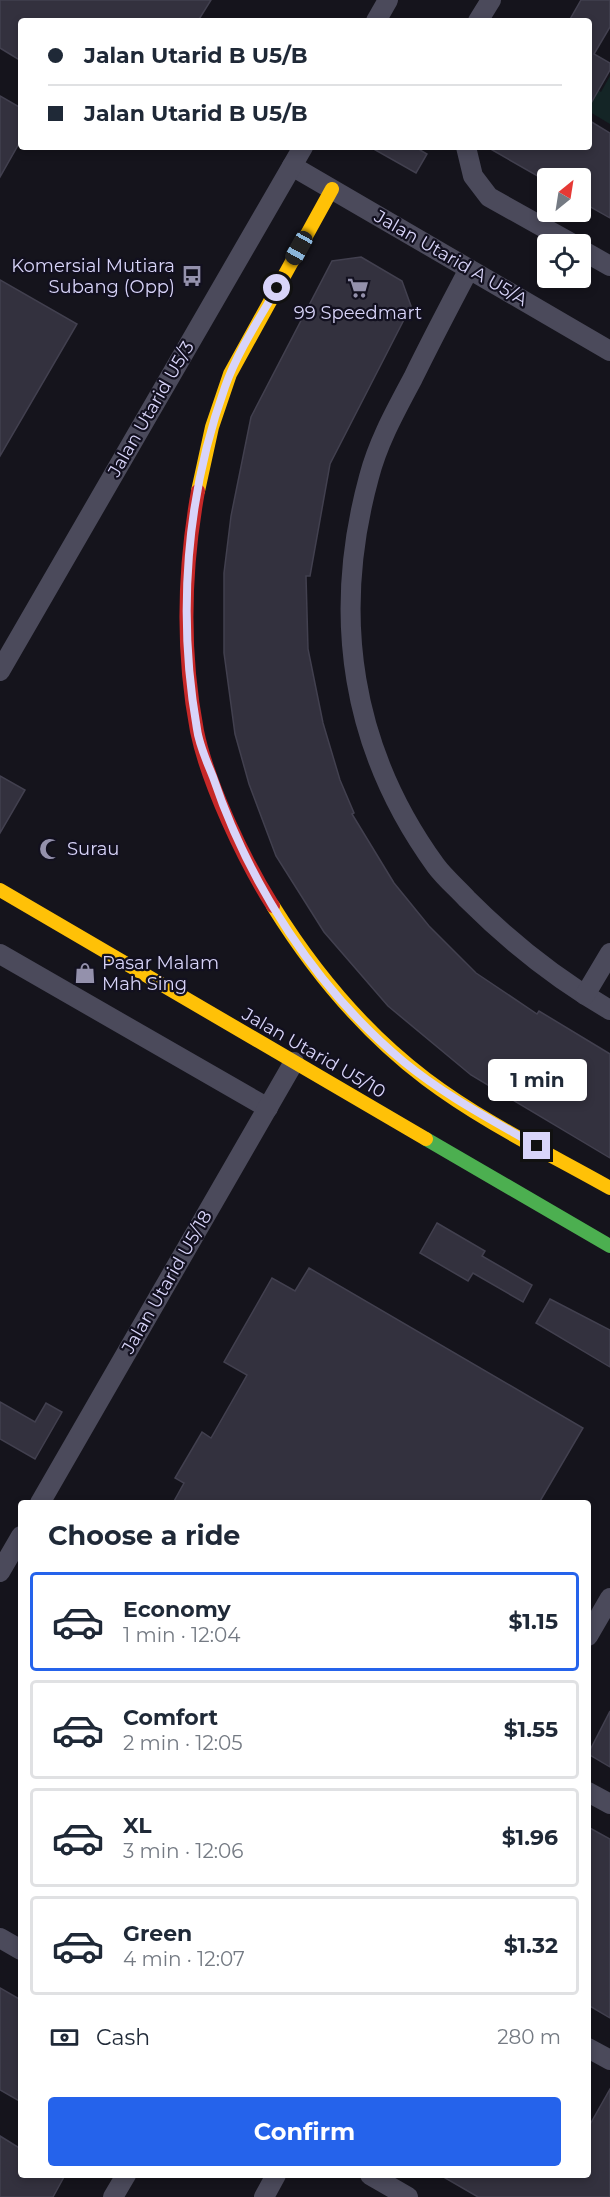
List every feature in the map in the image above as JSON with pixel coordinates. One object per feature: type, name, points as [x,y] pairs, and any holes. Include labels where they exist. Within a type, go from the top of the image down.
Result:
[{"type":"street","points":[[378,18],[388,0]]},
{"type":"street","points":[[480,18],[491,0]]},
{"type":"street","name":"Jalan Utarid U5/3","points":[[0,671],[301,150]]},
{"type":"street","points":[[467,150],[473,176],[489,196],[556,234]]},
{"type":"street","name":"Jalan Utarid A U5/A","points":[[292,166],[610,351]]},
{"type":"street","points":[[332,189],[225,385],[205,454],[193,511],[187,580],[189,660],[197,731],[225,813],[254,875],[303,952],[350,1009],[404,1061],[464,1104],[610,1188]]},
{"type":"street","points":[[591,255],[610,266]]},
{"type":"street","points":[[469,269],[386,429],[369,477],[350,572],[352,669],[364,723],[395,801],[437,867],[504,936],[548,971],[610,1010]]},
{"type":"street","name":"Jalan Utarid U5/10","points":[[0,890],[610,1246]]},
{"type":"street","points":[[585,995],[610,953]]},
{"type":"street","points":[[0,954],[268,1108]]},
{"type":"street","name":"Jalan Utarid U5/18","points":[[42,1500],[294,1062]]},
{"type":"street","points":[[0,1572],[18,1541]]},
{"type":"street","points":[[591,1631],[610,1598]]},
{"type":"street","points":[[591,1794],[610,1804]]},
{"type":"street","points":[[0,1938],[18,1948]]},
{"type":"street","points":[[591,2050],[610,2060]]},
{"type":"street","points":[[113,2197],[124,2178]]},
{"type":"street","points":[[264,2197],[274,2178]]},
{"type":"street","points":[[375,2178],[408,2197]]},
{"type":"shaded area","points":[[610,76],[610,124],[592,113],[592,86],[601,92]]},
{"type":"building","points":[[0,0],[211,0],[200,18],[18,18],[18,59],[0,48]]},
{"type":"building","points":[[581,0],[610,0],[610,27],[594,54],[610,63],[610,70],[592,102],[592,18],[571,18]]},
{"type":"building","points":[[0,96],[18,106],[18,145],[0,177]]},
{"type":"building","points":[[592,122],[610,133],[610,218],[591,207],[591,168],[537,168],[537,176],[492,150],[592,150]]},
{"type":"building","points":[[375,150],[420,150],[427,154],[416,173]]},
{"type":"building","points":[[361,257],[402,281],[411,306],[330,464],[310,576],[306,576],[308,649],[323,723],[340,780],[354,813],[352,814],[394,883],[429,926],[476,973],[537,1014],[539,1011],[610,1054],[610,1158],[471,1075],[388,1006],[324,932],[276,856],[249,784],[235,734],[224,653],[224,573],[231,516],[251,417],[332,261]]},
{"type":"building","points":[[0,280],[77,324],[0,456]]},
{"type":"building","points":[[0,776],[25,790],[0,833]]},
{"type":"building","points":[[437,1223],[485,1251],[482,1256],[532,1285],[523,1302],[473,1273],[468,1281],[420,1253]]},
{"type":"building","points":[[309,1268],[583,1428],[541,1500],[175,1500],[184,1483],[175,1478],[202,1432],[211,1438],[247,1375],[224,1362],[272,1278],[295,1291]]},
{"type":"building","points":[[550,1299],[610,1330],[610,1367],[536,1323]]},
{"type":"building","points":[[0,1402],[35,1422],[46,1403],[62,1412],[35,1459],[0,1439]]},
{"type":"building","points":[[610,1711],[610,1767],[591,1756],[591,1748]]},
{"type":"building","points":[[591,1829],[610,1839],[610,2018],[591,2007]]},
{"type":"building","points":[[0,1988],[18,1998],[18,2100],[0,2090]]},
{"type":"building","points":[[610,2089],[610,2197],[478,2197],[445,2178],[591,2178],[591,2123]]},
{"type":"building","points":[[0,2136],[18,2147],[18,2178],[63,2178],[53,2197],[0,2197]]},
{"type":"traffic: fast","points":[[426,1139],[610,1246]]},
{"type":"traffic: slow","points":[[198,491],[212,427],[230,374],[332,189]]},
{"type":"traffic: slow","points":[[0,890],[426,1139]]},
{"type":"traffic: slow","points":[[273,906],[305,954],[342,1000],[403,1061],[470,1109],[610,1188]]},
{"type":"traffic: jam","points":[[198,491],[190,550],[187,611],[189,671],[197,731],[218,798],[250,867],[273,906]]},
{"type":"place","name":"Komersial Mutiara Subang (Opp)","points":[[192,276]]},
{"type":"place","name":"99 Speedmart","points":[[358,288]]},
{"type":"place","name":"Surau","points":[[50,849]]},
{"type":"place","name":"Pasar Malam Mah Sing","points":[[85,973]]},
{"type":"route","points":[[277,288],[225,385],[205,454],[193,511],[187,580],[189,660],[197,731],[225,813],[254,875],[303,952],[350,1009],[404,1061],[464,1104],[537,1146]]}]
